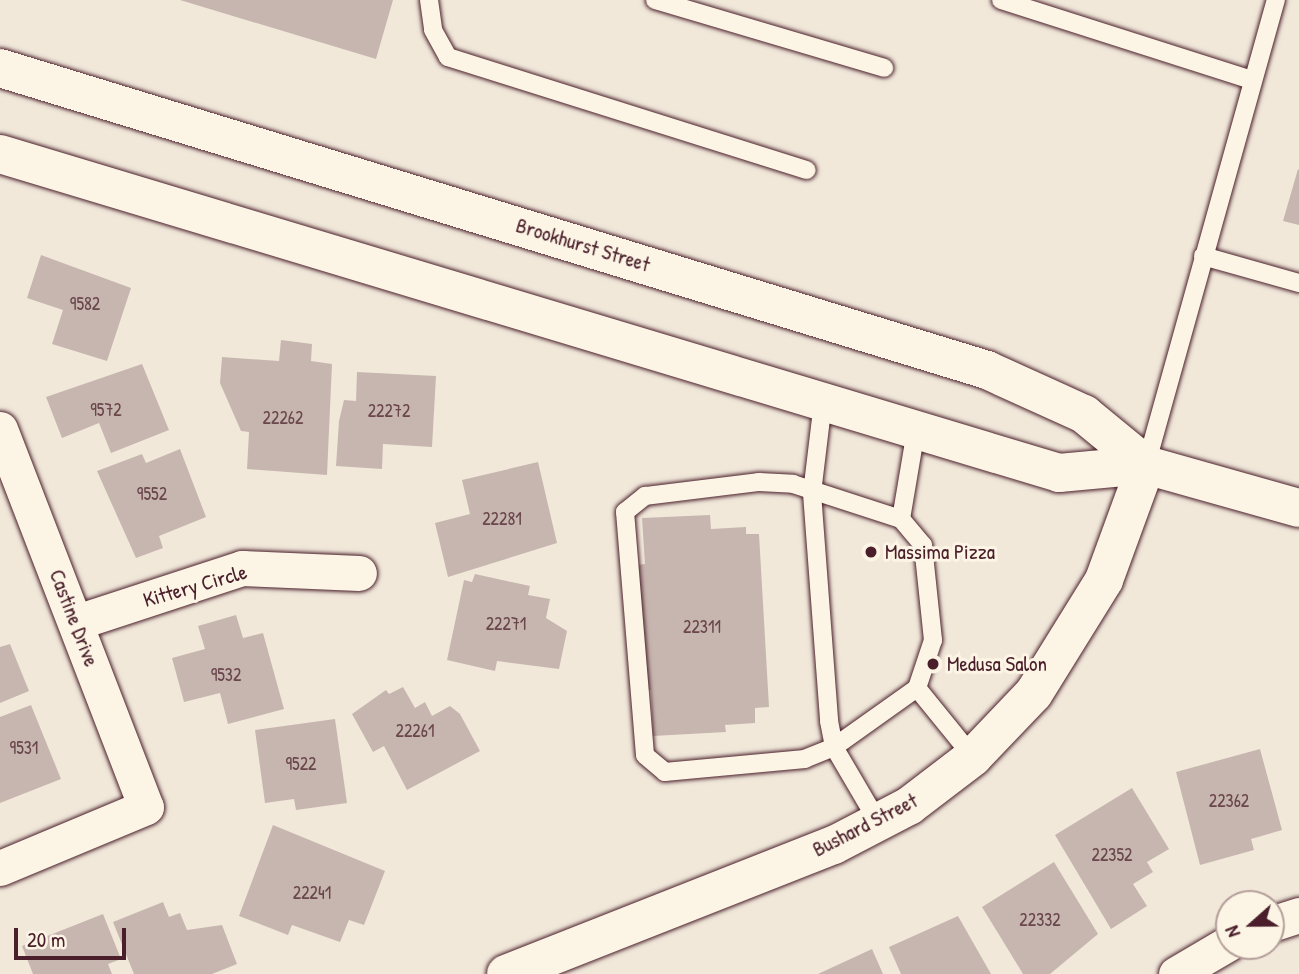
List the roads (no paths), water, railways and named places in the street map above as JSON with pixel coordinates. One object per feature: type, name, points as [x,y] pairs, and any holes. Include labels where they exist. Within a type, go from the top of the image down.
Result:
[{"type":"main road","name":"Brookhurst Street","points":[[0,68],[975,366],[1084,414],[1146,465]]},
{"type":"main road","name":"Brookhurst Street","points":[[0,154],[1059,473],[1146,465],[1299,508]]},
{"type":"main road","name":"Bushard Street","points":[[510,973],[878,822],[973,757],[1034,693],[1104,580],[1146,465]]},
{"type":"street","name":"Castine Drive","points":[[0,429],[77,622],[146,807],[0,868]]},
{"type":"street","name":"Kittery Circle","points":[[77,622],[242,568],[359,573]]},
{"type":"street","points":[[1176,974],[1215,951]]},
{"type":"lane","points":[[429,0],[433,30],[448,57],[807,170]]},
{"type":"lane","points":[[655,0],[884,68]]},
{"type":"lane","points":[[1001,0],[1251,80]]},
{"type":"lane","points":[[1146,465],[1251,80],[1276,0]]},
{"type":"lane","points":[[1203,256],[1299,283]]},
{"type":"lane","points":[[823,402],[812,493],[834,747],[878,822]]},
{"type":"lane","points":[[901,519],[916,430]]},
{"type":"lane","points":[[759,482],[812,493],[901,519],[923,545],[933,640],[916,688],[834,747],[805,759],[664,772],[645,755],[625,512],[645,496],[759,482]]},
{"type":"lane","points":[[916,688],[973,757]]},
{"type":"place","name":"Massima Pizza","points":[[871,552]]},
{"type":"place","name":"Medusa Salon","points":[[933,664]]}]
